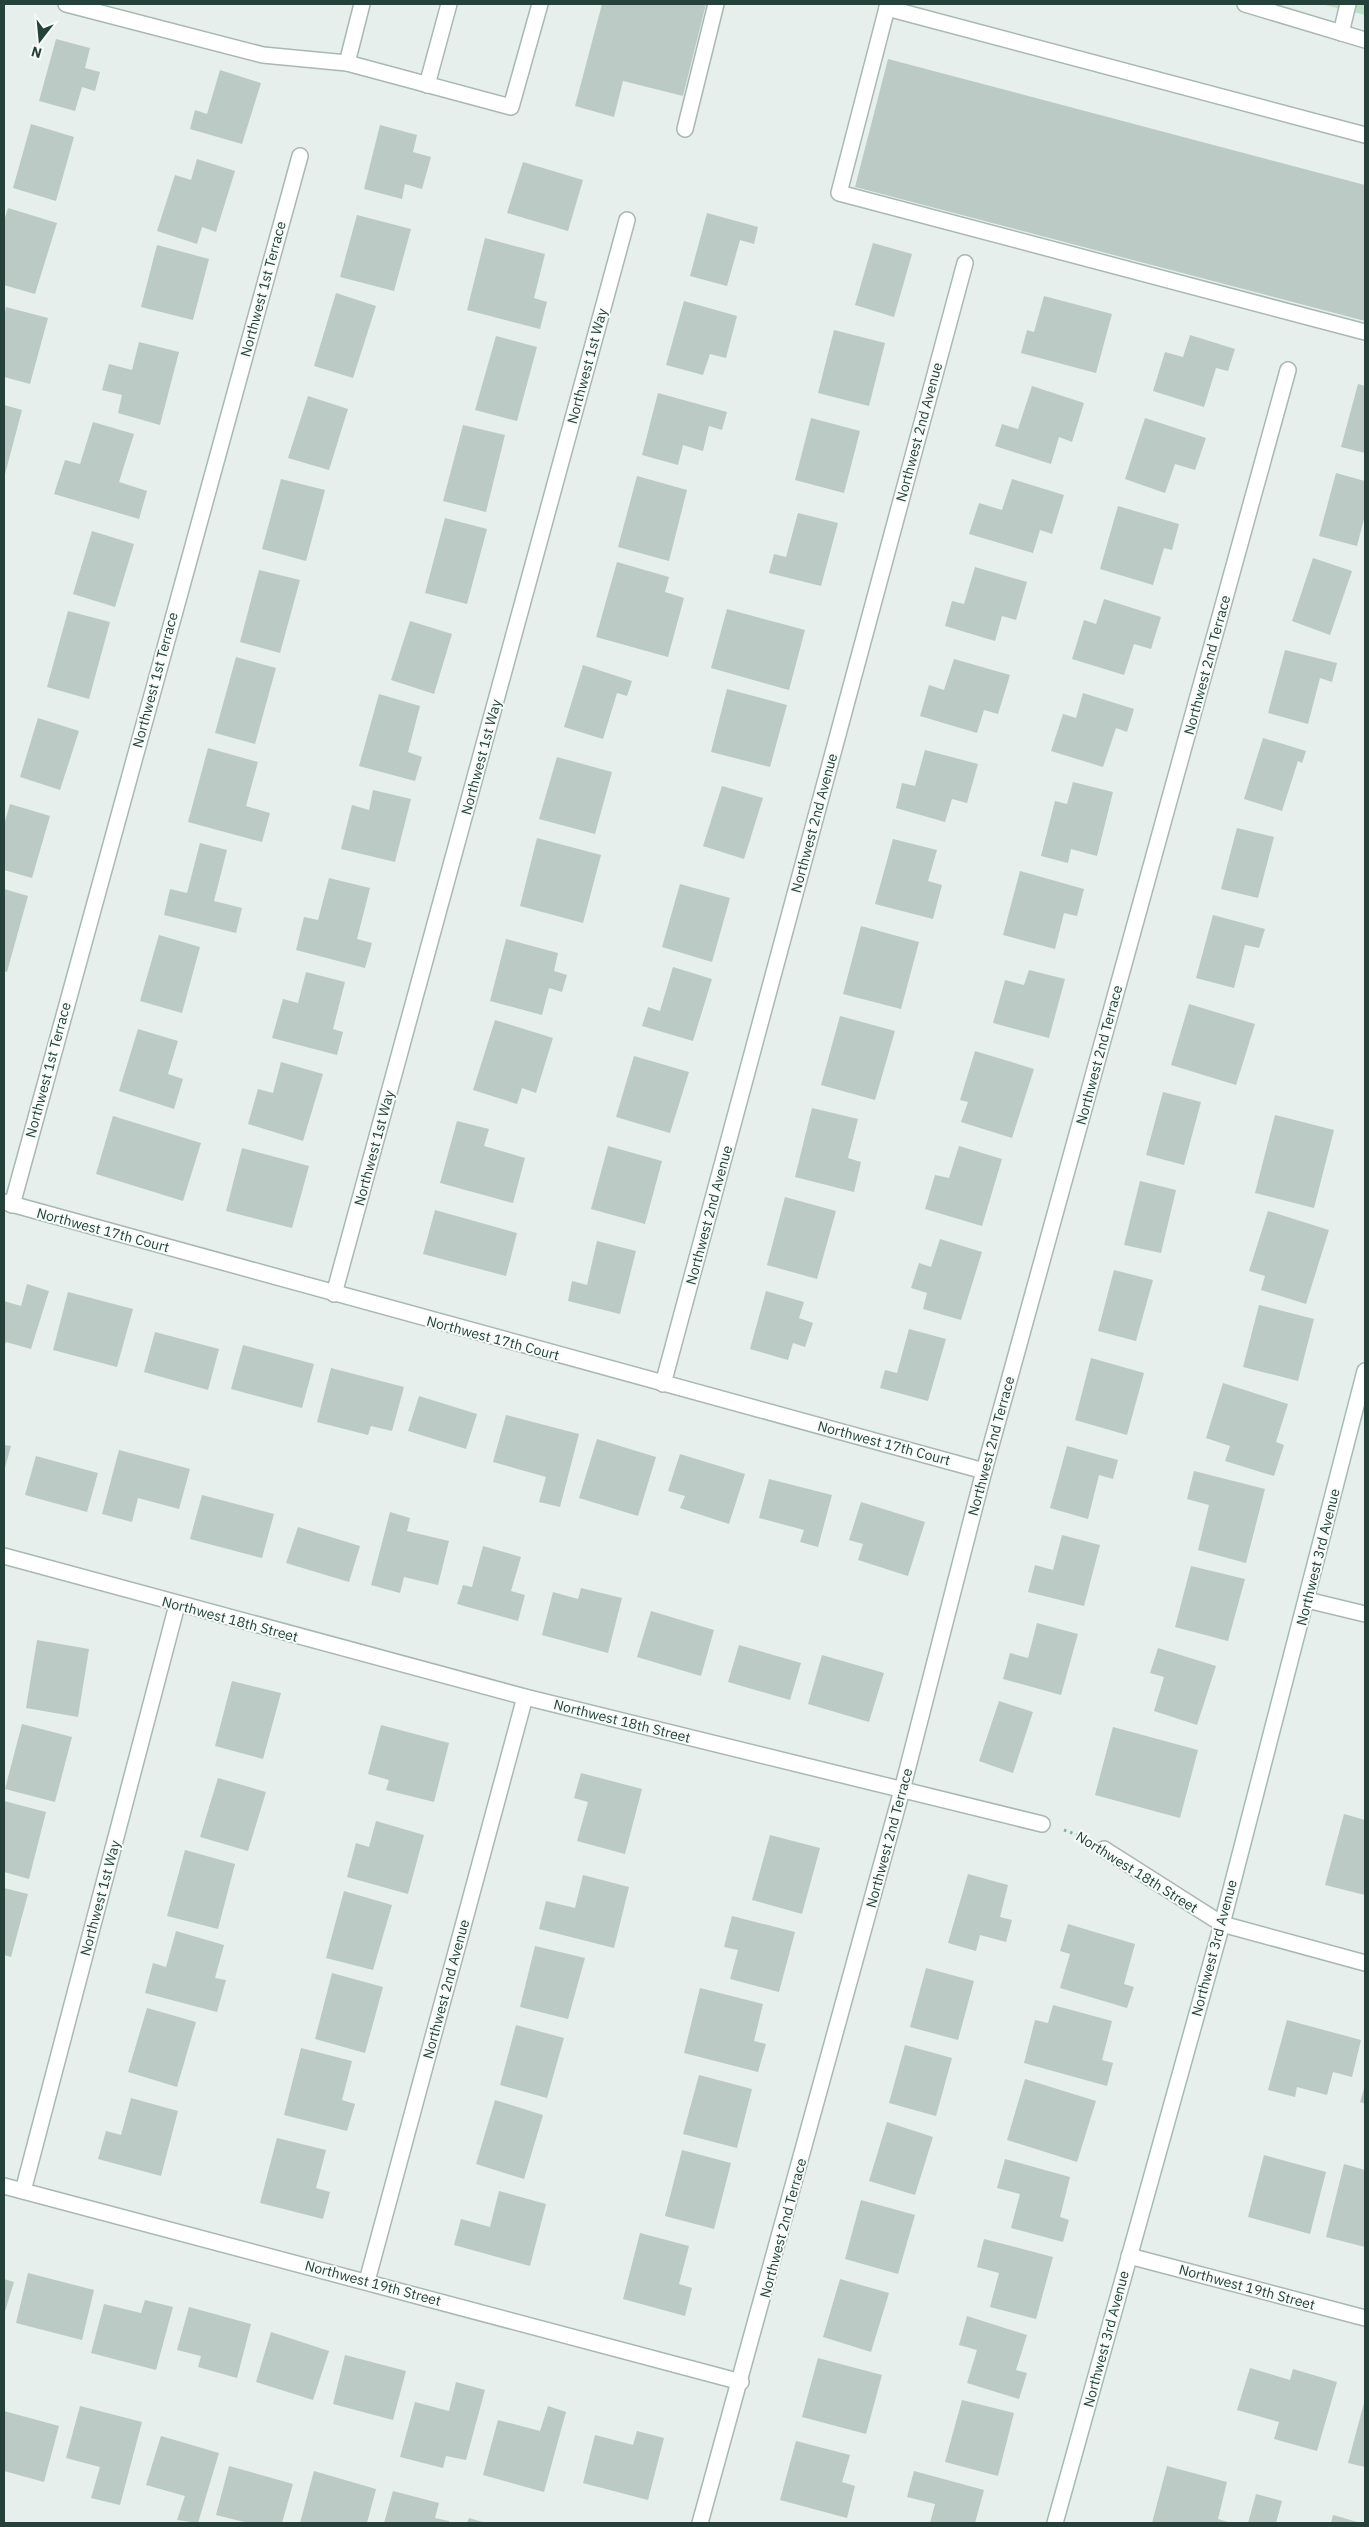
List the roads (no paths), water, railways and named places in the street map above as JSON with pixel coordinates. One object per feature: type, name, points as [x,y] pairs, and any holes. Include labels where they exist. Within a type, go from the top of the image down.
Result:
[{"type":"street","points":[[66,4],[263,55],[347,63],[511,107],[540,4]]},
{"type":"street","points":[[347,63],[362,4]]},
{"type":"street","points":[[427,85],[449,4]]},
{"type":"street","points":[[685,129],[716,4]]},
{"type":"street","points":[[1245,4],[1365,40]]},
{"type":"street","points":[[1341,33],[1348,4]]},
{"type":"street","points":[[1365,135],[888,6],[839,193],[1365,332]]},
{"type":"street","name":"Northwest 1st Terrace","points":[[8,1204],[300,156]]},
{"type":"street","name":"Northwest 1st Way","points":[[334,1294],[627,220]]},
{"type":"street","name":"Northwest 2nd Avenue","points":[[663,1384],[965,263]]},
{"type":"street","name":"Northwest 2nd Terrace","points":[[700,2523],[741,2382],[902,1790],[984,1470],[1288,370]]},
{"type":"street","name":"Northwest 17th Court","points":[[8,1204],[984,1470]]},
{"type":"street","name":"Northwest 3rd Avenue","points":[[1055,2523],[1222,1924],[1365,1371]]},
{"type":"street","name":"Northwest 18th Street","points":[[4,1556],[177,1605],[525,1697],[1042,1824]]},
{"type":"street","points":[[1307,1600],[1365,1614]]},
{"type":"street","name":"Northwest 1st Way","points":[[24,2191],[177,1605]]},
{"type":"street","name":"Northwest 2nd Avenue","points":[[366,2281],[525,1697]]},
{"type":"street","name":"Northwest 18th Street","points":[[1104,1849],[1222,1924],[1365,1963]]},
{"type":"street","name":"Northwest 19th Street","points":[[4,2186],[741,2382]]},
{"type":"street","name":"Northwest 19th Street","points":[[1129,2256],[1365,2318]]}]
